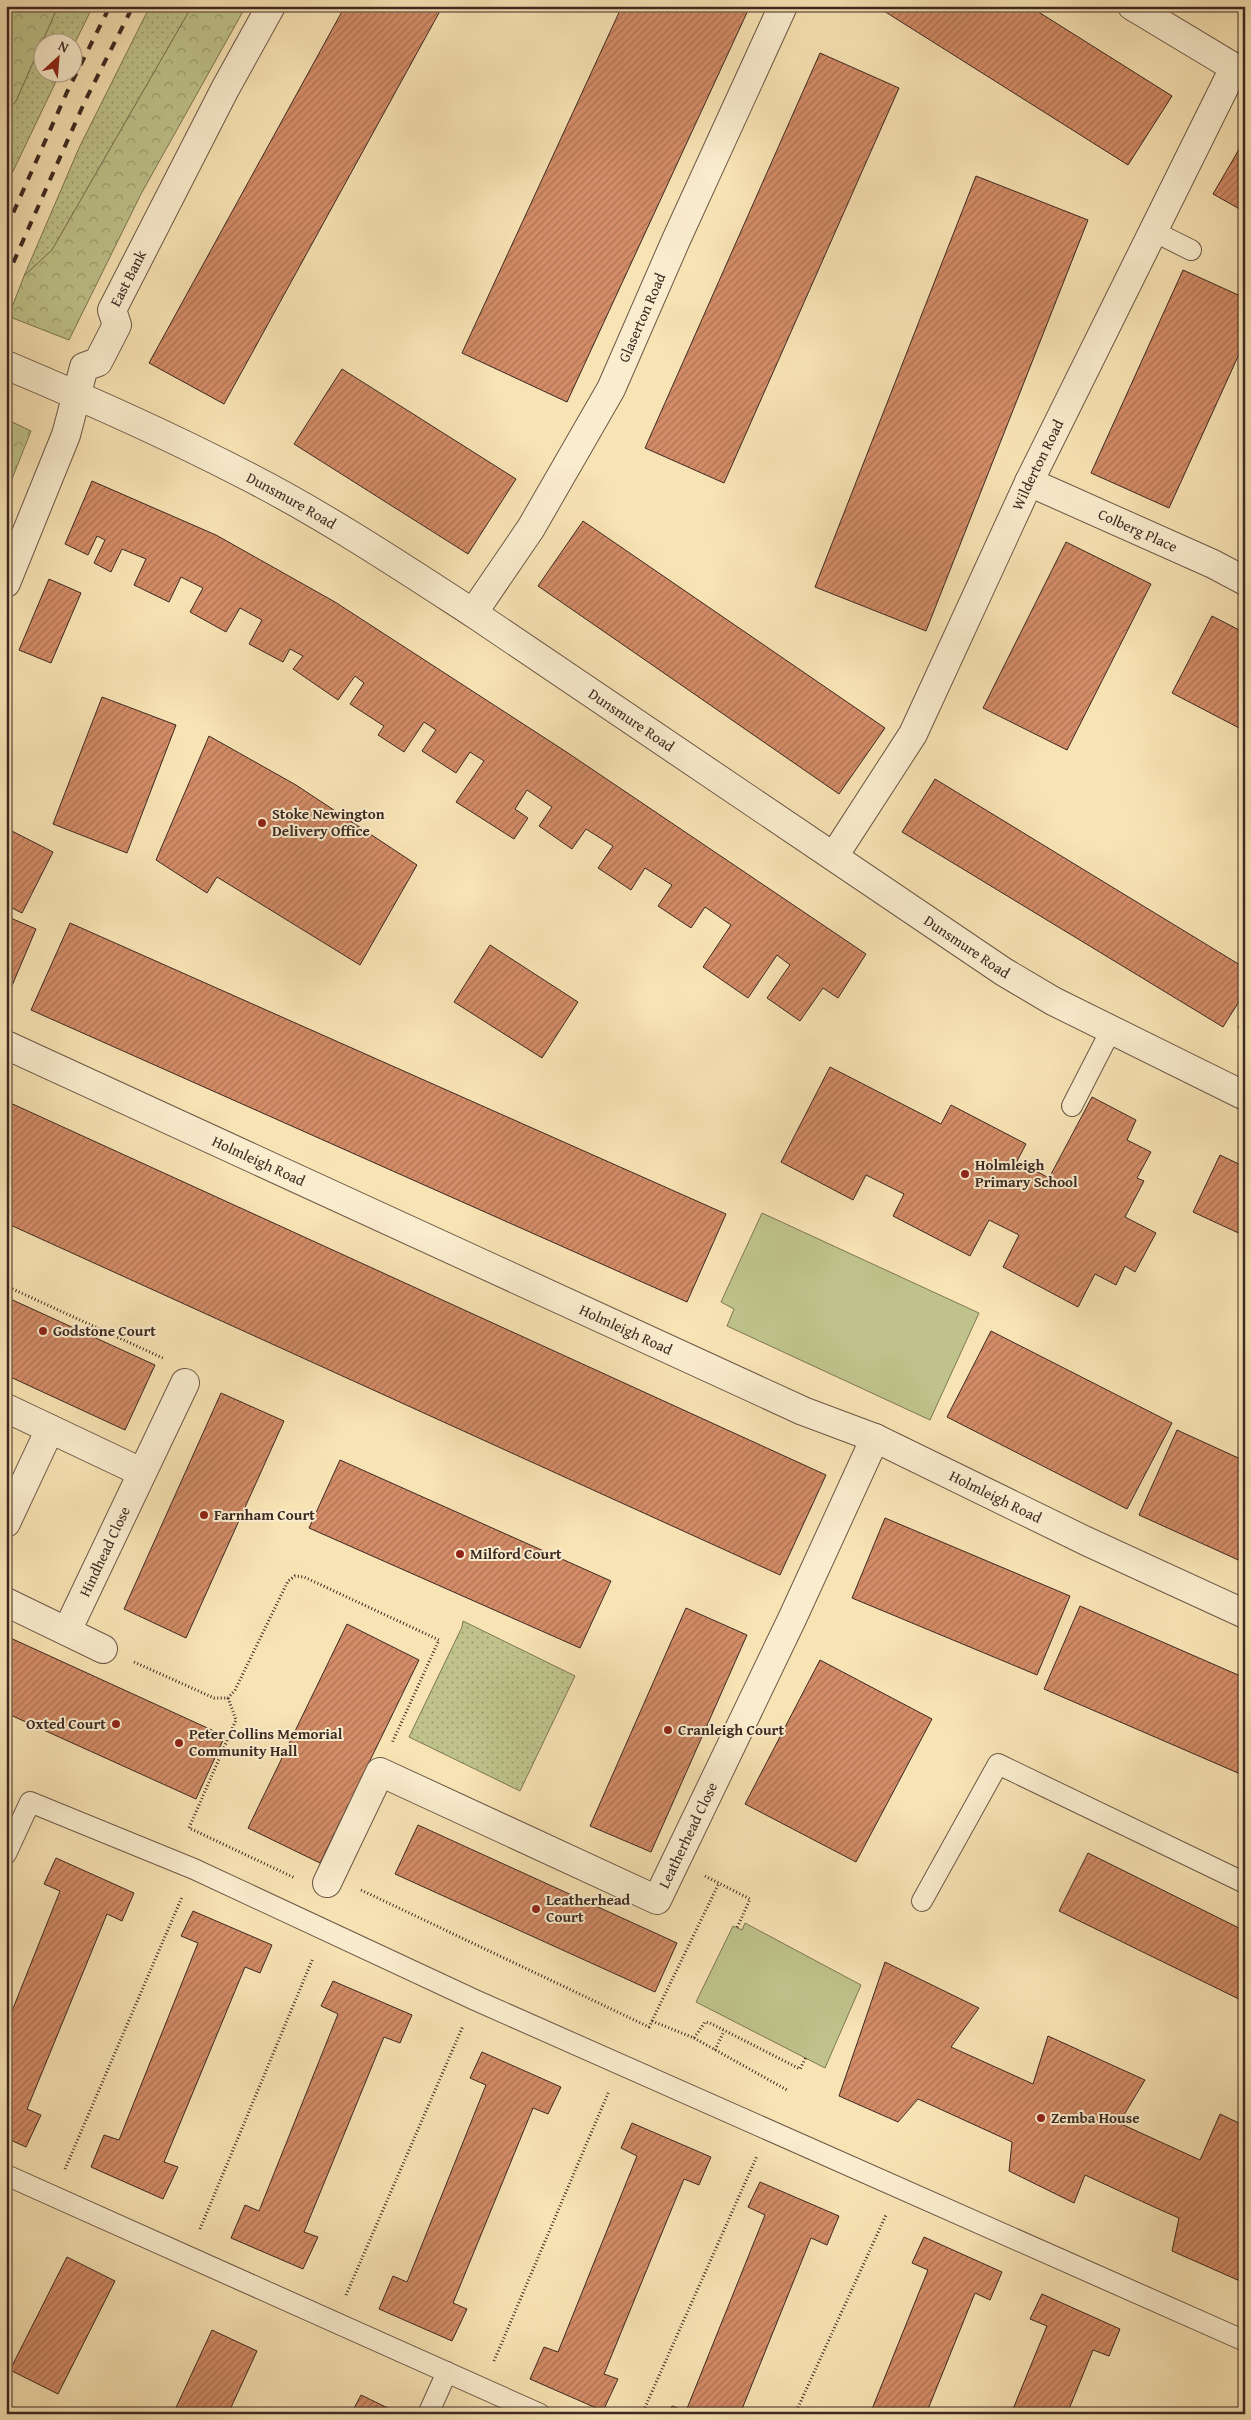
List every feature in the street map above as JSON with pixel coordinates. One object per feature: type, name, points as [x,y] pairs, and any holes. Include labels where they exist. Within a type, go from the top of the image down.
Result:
[{"type":"street","name":"East Bank","points":[[6,583],[66,435],[84,368],[98,362],[117,325],[112,310],[225,89],[271,6]]},
{"type":"street","name":"Glaserton Road","points":[[473,613],[531,528],[611,389],[676,240],[783,6]]},
{"type":"street","points":[[1132,6],[1239,71]]},
{"type":"street","name":"Wilderton Road","points":[[834,856],[913,734],[1029,482],[1153,231],[1239,71]]},
{"type":"street","name":"Dunsmure Road","points":[[6,365],[76,395],[248,477],[407,570],[1004,972],[1053,1001],[1245,1096]]},
{"type":"street","name":"Colberg Place","points":[[1029,482],[1214,564],[1245,580]]},
{"type":"street","name":"Holmleigh Road","points":[[6,1045],[802,1411],[875,1438],[1086,1541],[1245,1614]]},
{"type":"street","name":"Hindhead Close","points":[[66,1631],[184,1383]]},
{"type":"street","points":[[6,1408],[142,1472]]},
{"type":"street","points":[[6,1522],[50,1429]]},
{"type":"street","name":"Leatherhead Close","points":[[384,1764],[657,1900],[792,1619],[875,1438]]},
{"type":"street","points":[[6,1602],[114,1654]]},
{"type":"street","points":[[329,1880],[384,1764]]},
{"type":"lane","points":[[1153,231],[1191,250]]},
{"type":"lane","points":[[1072,1106],[1111,1030]]},
{"type":"lane","points":[[922,1901],[998,1764],[1245,1883]]},
{"type":"lane","points":[[6,1854],[30,1802],[194,1868],[475,2000],[898,2189],[1245,2341]]},
{"type":"lane","points":[[6,2175],[540,2414]]},
{"type":"lane","points":[[428,2414],[447,2372]]},
{"type":"path","points":[[6,1286],[190,1370],[184,1383]]},
{"type":"path","points":[[114,1654],[214,1698],[228,1698],[235,1690],[288,1581],[295,1576],[304,1578],[439,1640],[384,1764]]},
{"type":"path","points":[[228,1698],[236,1720],[189,1828],[324,1892],[329,1880],[649,2027],[719,1883]]},
{"type":"path","points":[[675,1862],[750,1899],[737,1928]]},
{"type":"path","points":[[54,2196],[194,1868]]},
{"type":"path","points":[[189,2256],[325,1930]]},
{"type":"path","points":[[334,2322],[475,2000]]},
{"type":"path","points":[[652,2021],[694,2038],[787,2090]]},
{"type":"path","points":[[694,2038],[705,2022],[800,2069],[806,2057]]},
{"type":"path","points":[[715,2050],[724,2031]]},
{"type":"path","points":[[482,2388],[620,2065]]},
{"type":"path","points":[[642,2414],[769,2130]]},
{"type":"path","points":[[795,2414],[898,2189]]},
{"type":"green space","points":[[11,6],[58,6],[47,32],[32,32],[32,65],[16,101],[6,112],[6,16]]},
{"type":"green space","points":[[58,6],[93,6],[80,32],[46,32]]},
{"type":"green space","points":[[150,6],[192,6],[52,250],[24,276],[79,148]]},
{"type":"green space","points":[[192,6],[246,6],[141,194],[69,340],[10,317],[7,320],[24,276],[52,250]]},
{"type":"green space","points":[[32,65],[32,82],[56,82],[6,186],[6,112],[16,101]]},
{"type":"green space","points":[[6,419],[31,431],[6,494]]},
{"type":"green space","points":[[762,1213],[979,1313],[930,1420],[727,1326],[734,1309],[721,1302]]},
{"type":"green space","points":[[463,1621],[575,1676],[520,1791],[409,1737],[462,1627]]},
{"type":"green space","points":[[745,1923],[861,1985],[825,2068],[696,2002],[733,1926],[742,1930]]},
{"type":"building","points":[[345,6],[432,6],[440,11],[224,404],[149,363]]},
{"type":"building","points":[[622,6],[750,6],[567,402],[462,353]]},
{"type":"building","points":[[876,6],[1029,6],[1172,96],[1128,165]]},
{"type":"building","points":[[820,53],[899,88],[724,483],[645,448]]},
{"type":"building","points":[[1245,139],[1245,212],[1213,194]]},
{"type":"building","points":[[976,176],[1088,220],[926,631],[815,587]]},
{"type":"building","points":[[1183,270],[1245,298],[1245,341],[1169,508],[1091,473]]},
{"type":"building","points":[[342,369],[516,479],[468,554],[294,444]]},
{"type":"building","points":[[92,481],[216,535],[335,602],[568,753],[866,954],[838,998],[823,988],[800,1021],[767,998],[790,965],[777,955],[748,998],[703,967],[731,925],[705,907],[691,928],[658,906],[672,885],[645,868],[631,890],[598,868],[613,846],[586,829],[572,849],[539,826],[552,807],[527,790],[515,809],[528,818],[514,839],[456,802],[484,761],[470,752],[456,773],[422,751],[436,730],[424,722],[404,752],[378,735],[384,726],[350,704],[364,683],[355,676],[338,700],[293,669],[303,656],[290,649],[283,662],[249,644],[262,620],[240,608],[226,632],[190,612],[203,588],[181,577],[169,602],[134,585],[146,559],[122,549],[111,572],[94,563],[105,540],[97,536],[88,555],[65,544]]},
{"type":"building","points":[[583,521],[885,728],[839,794],[538,586]]},
{"type":"building","points":[[1066,542],[1151,584],[1067,750],[983,708]]},
{"type":"building","points":[[49,579],[81,593],[51,663],[19,650]]},
{"type":"building","points":[[1212,616],[1245,633],[1245,731],[1172,693]]},
{"type":"building","points":[[102,697],[176,725],[127,853],[53,824]]},
{"type":"building","name":"Stoke Newington Delivery Office","points":[[209,736],[296,785],[417,865],[360,965],[217,877],[207,893],[156,860]]},
{"type":"building","points":[[935,779],[1245,968],[1245,992],[1223,1027],[902,832]]},
{"type":"building","points":[[6,828],[53,852],[22,913],[6,905]]},
{"type":"building","points":[[6,916],[36,929],[11,988],[6,986]]},
{"type":"building","points":[[70,923],[726,1214],[687,1302],[31,1010]]},
{"type":"building","points":[[490,945],[578,1002],[542,1058],[454,1002]]},
{"type":"building","points":[[1245,1013],[1245,1031],[1238,1028]]},
{"type":"building","points":[[830,1067],[941,1124],[951,1105],[1026,1144],[1017,1161],[1049,1178],[1092,1097],[1136,1120],[1127,1140],[1151,1152],[1137,1178],[1144,1181],[1125,1217],[1156,1233],[1135,1272],[1125,1266],[1116,1285],[1095,1274],[1078,1307],[1003,1267],[1019,1235],[989,1220],[970,1256],[893,1216],[904,1194],[866,1175],[853,1200],[781,1162]]},
{"type":"building","points":[[6,1101],[826,1475],[780,1575],[6,1223]]},
{"type":"building","points":[[1220,1155],[1245,1167],[1245,1236],[1193,1212]]},
{"type":"building","name":"Godstone Court","points":[[6,1297],[155,1365],[125,1430],[6,1375]]},
{"type":"building","points":[[991,1331],[1172,1423],[1127,1509],[947,1417]]},
{"type":"building","name":"Farnham Court","points":[[221,1393],[284,1421],[186,1638],[124,1609]]},
{"type":"building","points":[[1177,1430],[1245,1461],[1245,1563],[1139,1515]]},
{"type":"building","name":"Milford Court","points":[[340,1460],[611,1581],[580,1648],[309,1528]]},
{"type":"building","points":[[885,1518],[1070,1596],[1037,1675],[852,1598]]},
{"type":"building","points":[[1080,1606],[1245,1678],[1245,1776],[1044,1689]]},
{"type":"building","name":"Cranleigh Court","points":[[686,1608],[747,1635],[651,1852],[590,1826]]},
{"type":"building","points":[[347,1624],[419,1660],[320,1863],[248,1828]]},
{"type":"building","name":"Oxted Court","points":[[6,1636],[225,1736],[196,1799],[6,1713]]},
{"type":"building","points":[[820,1660],[932,1719],[856,1862],[745,1804]]},
{"type":"building","name":"Leatherhead Court","points":[[418,1825],[677,1943],[655,1992],[395,1874]]},
{"type":"building","points":[[1088,1853],[1245,1931],[1245,2002],[1059,1911]]},
{"type":"building","points":[[56,1858],[134,1893],[122,1921],[107,1914],[27,2109],[41,2115],[26,2147],[6,2138],[6,2026],[60,1891],[44,1884]]},
{"type":"building","points":[[193,1911],[272,1945],[260,1973],[245,1967],[164,2162],[178,2167],[163,2199],[91,2167],[104,2135],[119,2140],[198,1943],[181,1936]]},
{"type":"building","name":"Zemba House","points":[[885,1962],[979,2008],[951,2047],[1033,2084],[1048,2036],[1145,2080],[1119,2123],[1200,2160],[1220,2114],[1245,2126],[1245,2274],[1240,2281],[1172,2251],[1179,2218],[1085,2175],[1074,2203],[1009,2171],[1012,2142],[918,2099],[898,2122],[839,2096]]},
{"type":"building","points":[[333,1981],[412,2015],[400,2043],[384,2037],[304,2232],[318,2237],[303,2269],[231,2238],[245,2205],[259,2211],[338,2014],[321,2006]]},
{"type":"building","points":[[482,2052],[561,2087],[548,2114],[533,2108],[453,2303],[467,2309],[452,2341],[379,2309],[393,2276],[407,2282],[486,2085],[470,2078]]},
{"type":"building","points":[[632,2123],[711,2157],[699,2185],[684,2179],[604,2374],[618,2379],[603,2411],[530,2379],[544,2347],[558,2352],[637,2156],[621,2148]]},
{"type":"building","points":[[760,2182],[839,2216],[827,2245],[811,2238],[740,2414],[668,2414],[672,2406],[686,2411],[765,2215],[748,2207]]},
{"type":"building","points":[[924,2237],[1002,2272],[990,2300],[975,2293],[926,2414],[870,2414],[928,2270],[912,2263]]},
{"type":"building","points":[[67,2257],[115,2281],[58,2394],[10,2370]]},
{"type":"building","points":[[1042,2294],[1120,2329],[1109,2356],[1093,2350],[1067,2414],[1011,2414],[1047,2326],[1030,2319]]},
{"type":"building","points":[[212,2330],[257,2351],[228,2414],[173,2414]]},
{"type":"building","points":[[361,2395],[398,2413],[398,2414],[351,2414]]},
{"type":"railway","points":[[6,229],[67,92],[110,6]]},
{"type":"railway","points":[[6,279],[85,101],[133,6]]},
{"type":"place","name":"Stoke Newington Delivery Office","points":[[262,823]]},
{"type":"place","name":"Holmleigh Primary School","points":[[965,1174]]},
{"type":"place","name":"Godstone Court","points":[[43,1331]]},
{"type":"place","name":"Farnham Court","points":[[204,1515]]},
{"type":"place","name":"Milford Court","points":[[460,1554]]},
{"type":"place","name":"Oxted Court","points":[[116,1724]]},
{"type":"place","name":"Cranleigh Court","points":[[668,1730]]},
{"type":"place","name":"Peter Collins Memorial Community Hall","points":[[179,1743]]},
{"type":"place","name":"Leatherhead Court","points":[[536,1909]]},
{"type":"place","name":"Zemba House","points":[[1041,2118]]}]
